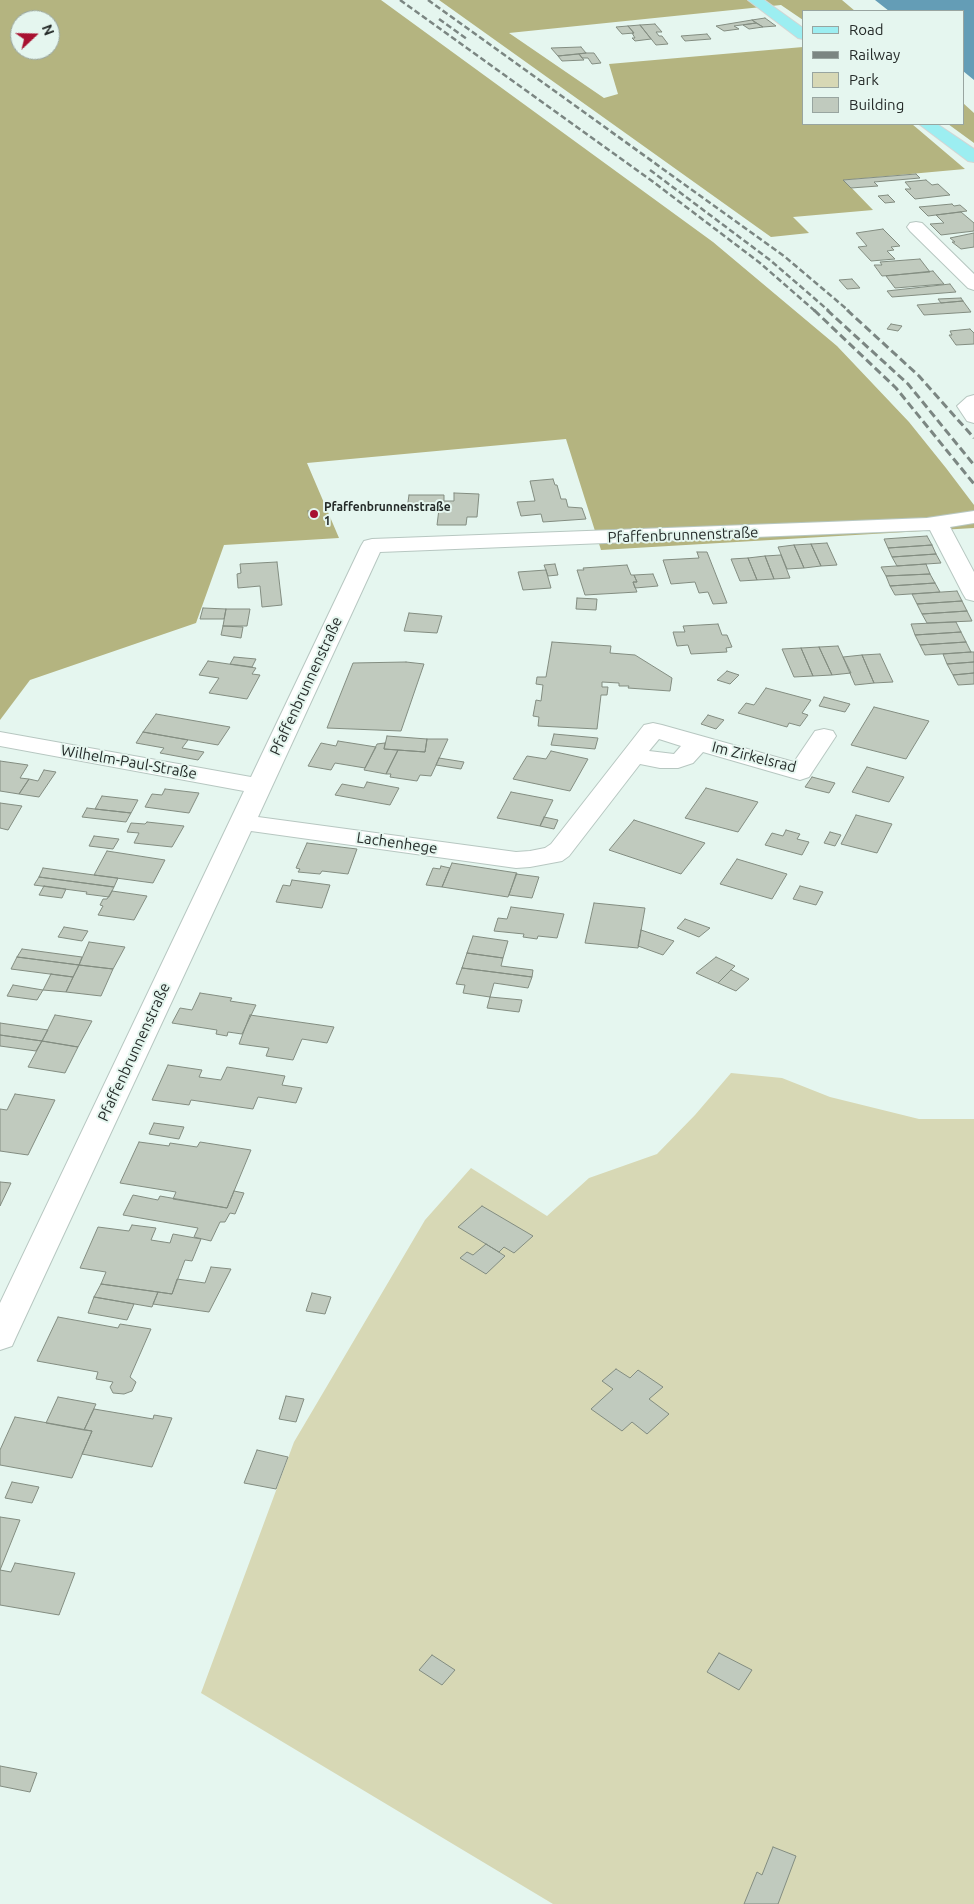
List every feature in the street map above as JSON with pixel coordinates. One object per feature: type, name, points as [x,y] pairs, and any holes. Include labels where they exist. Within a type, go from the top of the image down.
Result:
[{"type":"main road","points":[[754,0],[802,34]]},
{"type":"main road","points":[[928,125],[974,157]]},
{"type":"street","points":[[916,227],[974,284]]},
{"type":"street","points":[[974,401],[967,406],[974,417]]},
{"type":"street","name":"Pfaffenbrunnenstraße","points":[[0,1337],[372,546],[828,529],[937,522],[974,517]]},
{"type":"street","points":[[937,522],[974,594]]},
{"type":"street","name":"Im Zirkelsrad","points":[[553,855],[560,850],[635,754],[660,761],[678,762],[697,743],[800,772],[824,736]]},
{"type":"street","name":"Wilhelm-Paul-Straße","points":[[0,739],[259,786]]},
{"type":"street","name":"Lachenhege","points":[[241,822],[516,860],[553,855]]},
{"type":"green space","points":[[0,0],[381,0],[713,242],[837,346],[909,422],[974,505],[974,528],[601,550],[566,439],[307,463],[339,538],[224,545],[196,623],[30,680],[0,720]]},
{"type":"green space","points":[[439,0],[842,0],[854,10],[802,10],[802,19],[781,5],[509,33],[604,98],[618,94],[609,64],[802,47],[802,125],[913,125],[965,169],[844,180],[873,210],[793,217],[809,233],[771,237]]},
{"type":"green space","points":[[964,104],[974,113],[974,143],[949,125],[964,125]]},
{"type":"green space","points":[[731,1073],[782,1078],[830,1097],[919,1119],[974,1119],[974,1904],[553,1904],[201,1693],[294,1442],[425,1220],[471,1168],[547,1216],[589,1178],[657,1154],[695,1115]]},
{"type":"water","points":[[875,0],[974,0],[974,80],[964,72],[964,10],[888,10]]},
{"type":"building","points":[[765,18],[776,26],[763,27],[752,20]]},
{"type":"building","points":[[752,20],[756,23],[734,26],[739,29],[724,31],[716,26]]},
{"type":"building","points":[[756,23],[763,27],[749,29],[743,25]]},
{"type":"building","points":[[655,24],[662,32],[656,32],[668,44],[656,45],[640,25]]},
{"type":"building","points":[[640,25],[651,39],[635,41],[632,38],[635,38],[632,33],[634,33],[628,26]]},
{"type":"building","points":[[628,26],[634,33],[622,34],[616,27]]},
{"type":"building","points":[[707,34],[711,39],[685,41],[681,36]]},
{"type":"building","points":[[581,47],[586,53],[558,56],[551,48]]},
{"type":"building","points":[[594,53],[601,63],[592,64],[588,58],[582,58],[579,54]]},
{"type":"building","points":[[579,54],[584,60],[562,61],[558,56]]},
{"type":"building","points":[[916,174],[920,178],[874,182],[878,186],[851,188],[843,180]]},
{"type":"building","points":[[926,180],[932,185],[938,184],[950,195],[915,199],[905,189],[911,189],[905,182]]},
{"type":"building","points":[[888,195],[895,202],[885,203],[878,196]]},
{"type":"building","points":[[952,204],[954,206],[960,205],[967,211],[928,216],[919,207]]},
{"type":"building","points":[[961,212],[974,223],[974,231],[941,235],[930,224],[944,223],[936,215]]},
{"type":"building","points":[[883,229],[900,246],[891,247],[894,250],[887,251],[895,259],[871,261],[858,247],[867,246],[856,233]]},
{"type":"building","points":[[974,233],[974,247],[961,249],[950,238]]},
{"type":"building","points":[[920,259],[930,272],[882,276],[874,265],[882,265],[880,262]]},
{"type":"building","points":[[933,271],[944,284],[895,288],[886,276]]},
{"type":"building","points":[[852,279],[860,288],[847,289],[839,280]]},
{"type":"building","points":[[950,284],[956,292],[892,297],[887,291]]},
{"type":"building","points":[[961,298],[963,301],[941,303],[938,299]]},
{"type":"building","points":[[963,301],[971,312],[924,315],[917,305]]},
{"type":"building","points":[[891,324],[902,326],[898,331],[887,329]]},
{"type":"building","points":[[970,329],[974,333],[974,344],[956,345],[949,335],[952,335],[950,331]]},
{"type":"building","points":[[553,479],[561,499],[566,499],[568,507],[582,508],[586,519],[543,522],[541,514],[521,516],[517,502],[535,501],[530,481]]},
{"type":"building","points":[[454,493],[479,494],[477,517],[467,517],[466,525],[437,525],[440,501],[454,501]]},
{"type":"building","points":[[409,495],[444,495],[444,501],[440,501],[438,510],[407,509]]},
{"type":"building","name":"Pfaffenbrunnenstraße 1","points":[[308,511],[318,511],[319,517],[309,518]]},
{"type":"building","points":[[927,536],[932,545],[888,548],[884,539]]},
{"type":"building","points":[[827,543],[837,565],[821,566],[811,544]]},
{"type":"building","points":[[811,544],[821,566],[804,568],[794,545]]},
{"type":"building","points":[[794,545],[804,568],[787,569],[778,547]]},
{"type":"building","points":[[932,545],[936,554],[892,557],[888,548]]},
{"type":"building","points":[[697,552],[707,552],[727,603],[713,604],[708,592],[699,593],[695,582],[671,584],[663,560],[699,558]]},
{"type":"building","points":[[936,554],[941,563],[897,566],[892,557]]},
{"type":"building","points":[[781,555],[790,578],[774,579],[765,556]]},
{"type":"building","points":[[765,556],[774,579],[757,580],[748,558]]},
{"type":"building","points":[[748,558],[757,580],[740,581],[731,559]]},
{"type":"building","points":[[277,562],[282,605],[262,607],[260,586],[238,588],[237,574],[241,573],[240,564]]},
{"type":"building","points":[[555,564],[558,575],[548,576],[544,565]]},
{"type":"building","points":[[926,564],[930,574],[886,576],[881,567]]},
{"type":"building","points":[[627,565],[631,575],[634,575],[637,582],[633,582],[637,592],[585,595],[577,570]]},
{"type":"building","points":[[546,570],[551,588],[523,590],[518,572]]},
{"type":"building","points":[[653,574],[658,586],[635,588],[633,582],[637,582],[634,575]]},
{"type":"building","points":[[930,574],[935,583],[890,586],[886,576]]},
{"type":"building","points":[[935,583],[940,592],[895,595],[890,586]]},
{"type":"building","points":[[957,591],[962,601],[917,604],[912,594]]},
{"type":"building","points":[[577,598],[597,599],[596,610],[576,609]]},
{"type":"building","points":[[962,601],[967,611],[922,614],[917,604]]},
{"type":"building","points":[[203,608],[226,609],[224,619],[200,619]]},
{"type":"building","points":[[226,609],[250,609],[247,626],[223,626]]},
{"type":"building","points":[[967,611],[972,621],[927,623],[922,614]]},
{"type":"building","points":[[409,613],[442,616],[437,633],[404,631]]},
{"type":"building","points":[[956,622],[961,632],[915,635],[911,624]]},
{"type":"building","points":[[718,624],[722,635],[727,635],[732,647],[726,648],[727,652],[691,654],[688,645],[677,646],[673,632],[685,632],[683,626]]},
{"type":"building","points":[[223,626],[243,627],[241,638],[221,635]]},
{"type":"building","points":[[961,632],[966,642],[920,645],[915,635]]},
{"type":"building","points":[[552,642],[611,646],[610,653],[635,655],[672,678],[670,691],[628,688],[629,686],[619,686],[619,683],[602,682],[602,687],[608,687],[607,695],[601,695],[597,729],[538,726],[539,717],[533,716],[536,700],[541,701],[543,685],[536,684],[537,677],[546,677]]},
{"type":"building","points":[[966,642],[971,652],[925,655],[920,645]]},
{"type":"building","points":[[838,646],[851,673],[832,675],[819,647]]},
{"type":"building","points":[[819,647],[832,675],[813,676],[801,648]]},
{"type":"building","points":[[801,648],[813,676],[794,677],[782,649]]},
{"type":"building","points":[[974,652],[974,662],[947,664],[943,654]]},
{"type":"building","points":[[880,654],[893,682],[874,683],[862,655]]},
{"type":"building","points":[[862,655],[874,683],[855,685],[843,657]]},
{"type":"building","points":[[234,657],[256,659],[252,667],[230,664]]},
{"type":"building","points":[[208,661],[256,668],[252,674],[260,675],[247,699],[209,693],[219,678],[199,675]]},
{"type":"building","points":[[406,662],[424,664],[401,731],[327,728],[353,663]]},
{"type":"building","points":[[974,662],[974,673],[953,675],[947,664]]},
{"type":"building","points":[[727,671],[739,675],[730,684],[717,680]]},
{"type":"building","points":[[974,673],[974,684],[958,685],[953,675]]},
{"type":"building","points":[[766,688],[811,700],[802,713],[808,715],[800,726],[789,723],[787,727],[738,713],[746,703],[754,705]]},
{"type":"building","points":[[824,697],[850,704],[845,712],[819,706]]},
{"type":"building","points":[[874,707],[929,721],[906,759],[851,745]]},
{"type":"building","points":[[156,714],[230,727],[218,745],[143,732]]},
{"type":"building","points":[[708,715],[724,720],[716,729],[701,724]]},
{"type":"building","points":[[143,732],[188,740],[182,748],[204,752],[198,760],[160,753],[164,748],[136,743]]},
{"type":"building","points":[[554,734],[598,738],[595,749],[551,745]]},
{"type":"building","points":[[387,736],[427,739],[425,752],[384,749]]},
{"type":"building","points":[[427,739],[448,739],[431,776],[420,775],[417,781],[390,777],[391,774],[386,774],[398,750],[425,752]]},
{"type":"building","points":[[338,741],[376,747],[365,768],[335,763],[331,770],[308,766],[321,743],[336,746]]},
{"type":"building","points":[[385,743],[384,749],[398,750],[386,774],[364,770],[377,744]]},
{"type":"building","points":[[551,751],[588,759],[570,791],[513,779],[527,756],[546,759]]},
{"type":"building","points":[[439,758],[464,762],[461,769],[436,765]]},
{"type":"building","points":[[0,761],[28,765],[20,778],[29,779],[19,794],[0,791]]},
{"type":"building","points":[[867,767],[904,777],[889,802],[852,792]]},
{"type":"building","points":[[44,770],[56,772],[39,797],[19,794],[29,779],[38,781]]},
{"type":"building","points":[[812,777],[835,783],[829,793],[805,787]]},
{"type":"building","points":[[367,782],[399,788],[390,805],[335,795],[342,784],[364,788]]},
{"type":"building","points":[[706,788],[758,802],[738,832],[685,818]]},
{"type":"building","points":[[165,789],[199,793],[189,813],[145,807],[152,794],[162,795]]},
{"type":"building","points":[[511,792],[553,800],[540,826],[497,818]]},
{"type":"building","points":[[102,796],[138,800],[131,813],[95,809]]},
{"type":"building","points":[[0,803],[22,806],[8,830],[0,828]]},
{"type":"building","points":[[87,808],[131,813],[126,822],[82,817]]},
{"type":"building","points":[[856,815],[892,824],[877,853],[841,844]]},
{"type":"building","points":[[544,817],[558,820],[554,829],[540,826]]},
{"type":"building","points":[[634,820],[705,843],[681,874],[609,850]]},
{"type":"building","points":[[147,822],[184,826],[172,847],[134,843],[139,833],[127,832],[131,823],[145,824]]},
{"type":"building","points":[[786,830],[800,834],[797,839],[809,842],[802,855],[765,845],[772,833],[783,836]]},
{"type":"building","points":[[830,832],[841,835],[835,846],[824,843]]},
{"type":"building","points":[[94,836],[119,839],[113,849],[89,846]]},
{"type":"building","points":[[307,843],[357,849],[348,874],[322,871],[320,874],[298,872],[300,869],[296,868]]},
{"type":"building","points":[[107,851],[165,860],[153,883],[94,875]]},
{"type":"building","points":[[737,859],[787,874],[772,899],[720,884]]},
{"type":"building","points":[[452,863],[517,873],[508,897],[442,887]]},
{"type":"building","points":[[441,866],[450,868],[442,887],[426,885],[433,868],[440,869]]},
{"type":"building","points":[[43,868],[118,878],[114,887],[39,877]]},
{"type":"building","points":[[516,874],[539,877],[532,898],[509,895]]},
{"type":"building","points":[[39,877],[114,887],[109,897],[86,894],[87,892],[34,885]]},
{"type":"building","points":[[292,880],[330,885],[322,908],[276,902],[283,885],[290,886]]},
{"type":"building","points":[[44,886],[66,889],[62,898],[39,895]]},
{"type":"building","points":[[800,886],[823,892],[816,905],[793,899]]},
{"type":"building","points":[[112,891],[147,896],[134,920],[98,915],[103,906],[100,905],[103,899],[107,899]]},
{"type":"building","points":[[594,903],[645,908],[638,948],[585,943]]},
{"type":"building","points":[[511,907],[564,914],[557,938],[538,936],[537,939],[523,937],[524,934],[494,931],[498,918],[507,919]]},
{"type":"building","points":[[685,919],[710,928],[699,937],[677,928]]},
{"type":"building","points":[[64,927],[88,931],[82,941],[58,937]]},
{"type":"building","points":[[641,930],[674,941],[663,955],[638,946]]},
{"type":"building","points":[[473,936],[508,941],[503,958],[467,953]]},
{"type":"building","points":[[89,942],[125,947],[113,969],[79,965]]},
{"type":"building","points":[[22,949],[82,957],[79,965],[17,957]]},
{"type":"building","points":[[467,953],[503,958],[501,966],[533,970],[532,977],[462,968]]},
{"type":"building","points":[[17,957],[79,965],[73,977],[11,969]]},
{"type":"building","points":[[716,957],[735,966],[718,983],[696,973]]},
{"type":"building","points":[[79,965],[113,969],[101,996],[66,992]]},
{"type":"building","points":[[462,968],[532,977],[528,988],[494,983],[490,997],[463,993],[465,985],[456,984]]},
{"type":"building","points":[[731,970],[749,979],[736,991],[718,983]]},
{"type":"building","points":[[51,974],[73,977],[66,992],[43,990]]},
{"type":"building","points":[[13,985],[43,990],[37,1000],[7,996]]},
{"type":"building","points":[[200,993],[232,998],[230,1001],[256,1005],[242,1034],[228,1032],[227,1036],[216,1034],[217,1030],[172,1023],[180,1008],[192,1010]]},
{"type":"building","points":[[490,997],[522,1000],[519,1012],[487,1008]]},
{"type":"building","points":[[55,1015],[92,1021],[78,1047],[42,1041]]},
{"type":"building","points":[[250,1015],[334,1027],[327,1043],[302,1039],[293,1060],[266,1056],[269,1048],[239,1044]]},
{"type":"building","points":[[0,1023],[48,1030],[42,1041],[0,1035]]},
{"type":"building","points":[[0,1035],[42,1041],[36,1051],[0,1046]]},
{"type":"building","points":[[42,1041],[78,1047],[65,1073],[28,1067]]},
{"type":"building","points":[[168,1065],[202,1070],[199,1077],[221,1080],[227,1067],[285,1076],[282,1085],[302,1088],[296,1103],[258,1097],[253,1109],[191,1100],[189,1105],[152,1100]]},
{"type":"building","points":[[15,1094],[55,1100],[28,1155],[0,1151],[0,1109],[7,1110]]},
{"type":"building","points":[[154,1123],[184,1127],[179,1139],[149,1134]]},
{"type":"building","points":[[139,1142],[169,1146],[170,1143],[197,1147],[200,1142],[251,1150],[227,1208],[173,1199],[176,1192],[120,1183]]},
{"type":"building","points":[[0,1182],[11,1183],[0,1206]]},
{"type":"building","points":[[234,1191],[244,1193],[235,1214],[230,1213],[225,1222],[220,1222],[211,1241],[194,1237],[198,1228],[123,1215],[133,1195],[158,1200],[160,1196],[227,1208]]},
{"type":"building","points":[[482,1206],[533,1236],[514,1253],[504,1247],[499,1252],[458,1227]]},
{"type":"building","points":[[132,1225],[156,1228],[151,1240],[170,1243],[173,1234],[201,1239],[192,1261],[185,1260],[172,1294],[101,1284],[106,1272],[80,1268],[98,1227],[129,1231]]},
{"type":"building","points":[[486,1244],[505,1256],[486,1274],[460,1258],[467,1252],[473,1255]]},
{"type":"building","points":[[211,1267],[231,1269],[209,1312],[153,1304],[158,1292],[172,1294],[177,1279],[205,1283]]},
{"type":"building","points":[[101,1284],[158,1292],[152,1307],[94,1297]]},
{"type":"building","points":[[312,1293],[331,1297],[325,1314],[306,1311]]},
{"type":"building","points":[[94,1297],[134,1304],[127,1320],[88,1313]]},
{"type":"building","points":[[58,1317],[118,1328],[120,1324],[151,1329],[130,1377],[136,1382],[132,1391],[124,1394],[113,1393],[110,1387],[113,1382],[96,1379],[98,1372],[37,1361]]},
{"type":"building","points":[[616,1369],[630,1378],[638,1370],[663,1387],[649,1399],[669,1414],[647,1434],[632,1422],[622,1431],[591,1409],[613,1389],[602,1381]]},
{"type":"building","points":[[286,1396],[304,1399],[296,1422],[279,1419]]},
{"type":"building","points":[[58,1397],[96,1404],[84,1430],[46,1423]]},
{"type":"building","points":[[94,1409],[153,1419],[154,1415],[172,1418],[152,1467],[82,1454],[92,1431],[84,1430]]},
{"type":"building","points":[[15,1417],[92,1431],[72,1478],[0,1465],[0,1450]]},
{"type":"building","points":[[257,1450],[288,1457],[276,1489],[244,1483]]},
{"type":"building","points":[[12,1482],[39,1487],[32,1503],[5,1498]]},
{"type":"building","points":[[0,1517],[20,1520],[0,1570]]},
{"type":"building","points":[[15,1563],[75,1573],[59,1615],[0,1605],[0,1570],[11,1572]]},
{"type":"building","points":[[719,1653],[752,1670],[739,1690],[707,1672]]},
{"type":"building","points":[[432,1655],[455,1670],[442,1685],[419,1670]]},
{"type":"building","points":[[0,1766],[37,1773],[30,1792],[0,1786]]},
{"type":"building","points":[[773,1847],[796,1856],[778,1904],[744,1904],[757,1872],[762,1875]]},
{"type":"railway","points":[[400,0],[652,181],[760,263],[815,311]]},
{"type":"railway","points":[[428,0],[784,256],[849,311]]},
{"type":"railway","points":[[439,19],[467,39]]},
{"type":"railway","points":[[650,170],[770,260],[829,311]]},
{"type":"railway","points":[[814,310],[896,388],[974,484]]},
{"type":"railway","points":[[827,310],[908,384],[974,465]]},
{"type":"railway","points":[[847,310],[919,376],[974,438]]},
{"type":"place","name":"Pfaffenbrunnenstraße 1","points":[[314,514]]}]
